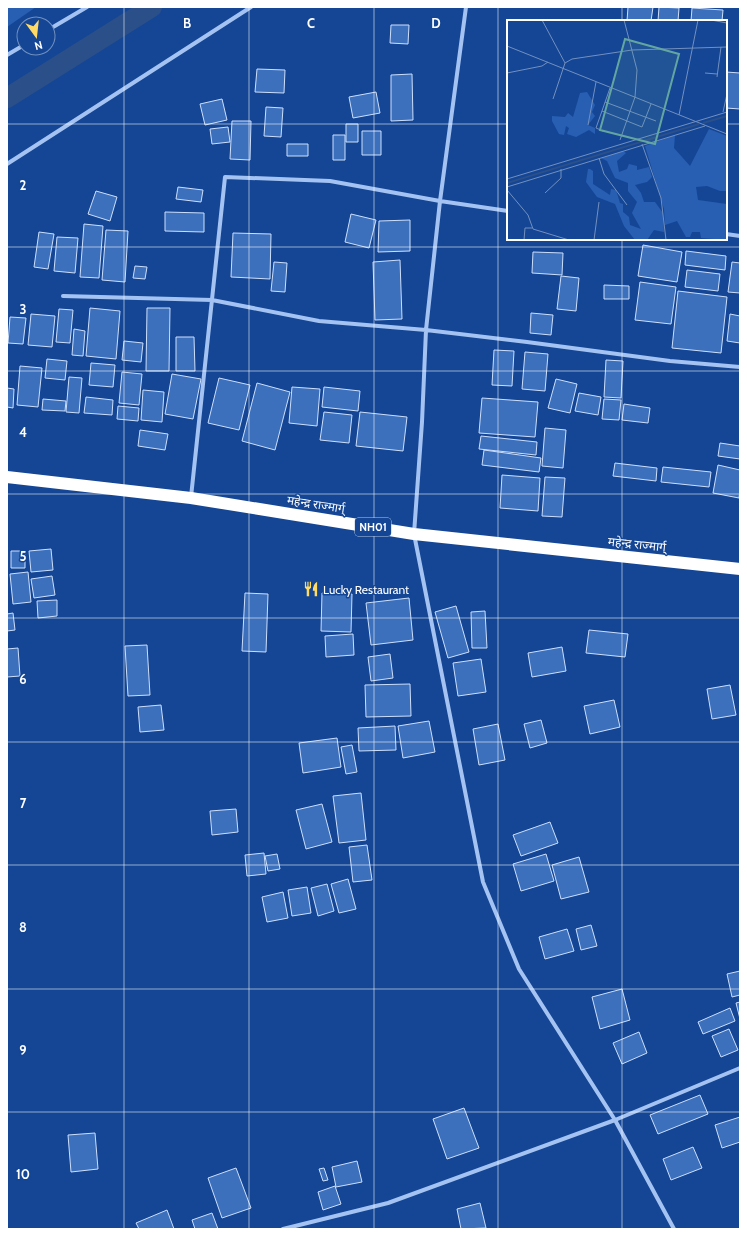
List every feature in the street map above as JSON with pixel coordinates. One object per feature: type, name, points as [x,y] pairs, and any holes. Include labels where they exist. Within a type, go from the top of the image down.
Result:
[{"type":"highway","name":"महेन्द्र राज्मार्ग्","points":[[7,477],[191,498],[414,534],[740,569]]},
{"type":"street","points":[[56,25],[87,7]]},
{"type":"street","points":[[7,164],[251,7]]},
{"type":"street","points":[[466,7],[440,201],[426,330],[422,422],[414,534],[483,882],[518,968],[615,1120],[674,1229]]},
{"type":"street","points":[[7,55],[16,50]]},
{"type":"street","points":[[191,498],[225,177],[330,181],[440,201],[507,211]]},
{"type":"street","points":[[727,234],[740,236]]},
{"type":"street","points":[[62,296],[212,300],[319,321],[426,330],[670,360],[740,367]]},
{"type":"street","points":[[283,1229],[388,1203],[615,1120],[740,1068]]},
{"type":"shaded area","points":[[7,7],[36,7],[23,16],[16,16],[16,21],[7,27]]},
{"type":"building","points":[[628,7],[653,7],[651,20],[627,20]]},
{"type":"building","points":[[659,7],[679,8],[678,20],[658,20]]},
{"type":"building","points":[[692,8],[723,10],[722,20],[691,20]]},
{"type":"building","points":[[391,25],[409,25],[408,44],[390,43]]},
{"type":"building","points":[[257,69],[285,70],[284,93],[255,92]]},
{"type":"building","points":[[727,72],[740,73],[740,109],[727,108]]},
{"type":"building","points":[[412,74],[413,120],[391,121],[391,75]]},
{"type":"building","points":[[376,92],[380,113],[353,118],[349,97]]},
{"type":"building","points":[[222,99],[227,120],[205,125],[200,104]]},
{"type":"building","points":[[266,107],[283,108],[281,137],[264,136]]},
{"type":"building","points":[[232,121],[251,121],[250,160],[230,159]]},
{"type":"building","points":[[346,124],[358,124],[358,142],[346,142]]},
{"type":"building","points":[[228,127],[230,142],[212,144],[210,129]]},
{"type":"building","points":[[362,131],[381,131],[381,155],[362,155]]},
{"type":"building","points":[[333,135],[345,135],[345,160],[333,160]]},
{"type":"building","points":[[287,144],[308,144],[308,156],[287,156]]},
{"type":"building","points":[[178,187],[203,190],[201,202],[176,199]]},
{"type":"building","points":[[96,191],[117,197],[110,221],[88,214]]},
{"type":"building","points":[[165,212],[204,213],[204,232],[165,231]]},
{"type":"building","points":[[351,214],[376,220],[369,248],[345,242]]},
{"type":"building","points":[[410,220],[410,251],[378,252],[379,221]]},
{"type":"building","points":[[84,224],[103,226],[99,278],[80,277]]},
{"type":"building","points":[[106,230],[128,231],[125,282],[102,280]]},
{"type":"building","points":[[39,232],[54,234],[48,269],[34,267]]},
{"type":"building","points":[[233,233],[271,234],[270,279],[231,277]]},
{"type":"building","points":[[57,237],[78,238],[75,273],[54,271]]},
{"type":"building","points":[[643,245],[682,252],[677,282],[638,276]]},
{"type":"building","points":[[686,251],[726,256],[725,270],[685,265]]},
{"type":"building","points":[[533,252],[563,253],[562,275],[532,273]]},
{"type":"building","points":[[400,260],[402,319],[375,320],[373,262]]},
{"type":"building","points":[[274,262],[287,263],[285,292],[271,291]]},
{"type":"building","points":[[732,262],[740,263],[740,293],[728,292]]},
{"type":"building","points":[[135,266],[147,267],[145,279],[133,278]]},
{"type":"building","points":[[687,270],[720,274],[718,291],[685,287]]},
{"type":"building","points":[[561,276],[579,278],[576,311],[557,309]]},
{"type":"building","points":[[640,282],[676,287],[671,324],[635,320]]},
{"type":"building","points":[[604,285],[629,286],[629,299],[604,299]]},
{"type":"building","points":[[678,291],[727,297],[721,353],[672,348]]},
{"type":"building","points":[[90,308],[120,311],[116,359],[86,356]]},
{"type":"building","points":[[147,308],[170,308],[169,371],[146,371]]},
{"type":"building","points":[[59,309],[73,310],[70,343],[56,342]]},
{"type":"building","points":[[531,313],[553,315],[551,335],[530,333]]},
{"type":"building","points":[[31,314],[55,316],[52,347],[28,345]]},
{"type":"building","points":[[730,314],[740,316],[740,343],[727,341]]},
{"type":"building","points":[[10,317],[26,318],[23,344],[8,343]]},
{"type":"building","points":[[74,329],[85,331],[83,356],[72,355]]},
{"type":"building","points":[[176,337],[194,337],[195,371],[176,371]]},
{"type":"building","points":[[124,341],[143,343],[141,362],[122,360]]},
{"type":"building","points":[[494,350],[514,351],[512,386],[492,385]]},
{"type":"building","points":[[525,352],[548,354],[545,391],[522,389]]},
{"type":"building","points":[[47,359],[67,361],[65,380],[45,378]]},
{"type":"building","points":[[606,360],[623,361],[621,398],[604,397]]},
{"type":"building","points":[[91,363],[115,365],[113,387],[89,385]]},
{"type":"building","points":[[20,366],[42,368],[38,407],[17,405]]},
{"type":"building","points":[[122,372],[142,374],[139,405],[119,403]]},
{"type":"building","points":[[172,374],[201,379],[193,419],[165,414]]},
{"type":"building","points":[[69,377],[82,378],[79,413],[66,412]]},
{"type":"building","points":[[219,378],[250,385],[239,430],[208,423]]},
{"type":"building","points":[[556,379],[577,384],[570,413],[548,408]]},
{"type":"building","points":[[257,383],[290,392],[275,450],[242,441]]},
{"type":"building","points":[[292,387],[320,389],[317,426],[289,423]]},
{"type":"building","points":[[324,387],[360,391],[358,411],[322,407]]},
{"type":"building","points":[[7,388],[14,389],[13,408],[7,407]]},
{"type":"building","points":[[143,390],[164,392],[162,422],[141,420]]},
{"type":"building","points":[[579,393],[601,397],[598,415],[575,411]]},
{"type":"building","points":[[86,397],[113,400],[112,415],[84,413]]},
{"type":"building","points":[[482,398],[538,402],[535,437],[479,433]]},
{"type":"building","points":[[43,399],[66,401],[65,411],[42,410]]},
{"type":"building","points":[[604,399],[621,400],[619,420],[602,419]]},
{"type":"building","points":[[624,404],[650,408],[648,423],[622,420]]},
{"type":"building","points":[[118,406],[139,408],[138,421],[117,419]]},
{"type":"building","points":[[324,412],[352,415],[349,443],[320,440]]},
{"type":"building","points":[[360,412],[407,417],[403,451],[356,446]]},
{"type":"building","points":[[545,428],[566,430],[563,468],[542,466]]},
{"type":"building","points":[[140,430],[168,434],[165,450],[138,446]]},
{"type":"building","points":[[481,436],[537,442],[536,455],[479,449]]},
{"type":"building","points":[[720,443],[740,446],[740,459],[718,456]]},
{"type":"building","points":[[484,450],[541,458],[539,472],[482,465]]},
{"type":"building","points":[[615,463],[657,468],[656,481],[613,476]]},
{"type":"building","points":[[718,465],[740,470],[739,498],[713,493]]},
{"type":"building","points":[[663,467],[711,472],[709,487],[661,482]]},
{"type":"building","points":[[502,475],[540,478],[538,511],[500,508]]},
{"type":"building","points":[[545,477],[565,478],[562,517],[542,516]]},
{"type":"building","points":[[51,549],[53,570],[31,572],[29,551]]},
{"type":"building","points":[[11,551],[25,551],[25,568],[11,568]]},
{"type":"building","points":[[28,572],[31,602],[13,604],[10,574]]},
{"type":"building","points":[[52,576],[55,595],[34,598],[31,579]]},
{"type":"building","points":[[245,593],[268,594],[266,652],[242,651]]},
{"type":"building","points":[[322,593],[352,594],[351,632],[321,631]]},
{"type":"building","points":[[409,598],[413,640],[371,645],[366,603]]},
{"type":"building","points":[[57,600],[57,616],[38,618],[37,601]]},
{"type":"building","points":[[456,606],[469,652],[448,658],[435,612]]},
{"type":"building","points":[[485,611],[487,648],[472,648],[471,612]]},
{"type":"building","points":[[13,613],[15,630],[7,631],[7,614]]},
{"type":"building","points":[[589,630],[628,634],[625,657],[586,653]]},
{"type":"building","points":[[353,634],[354,655],[326,657],[325,636]]},
{"type":"building","points":[[147,645],[150,695],[128,696],[125,646]]},
{"type":"building","points":[[562,647],[566,671],[532,677],[528,653]]},
{"type":"building","points":[[18,648],[20,676],[7,677],[7,649]]},
{"type":"building","points":[[390,654],[393,678],[371,681],[368,657]]},
{"type":"building","points":[[481,659],[486,692],[458,696],[453,663]]},
{"type":"building","points":[[410,684],[411,716],[366,717],[365,685]]},
{"type":"building","points":[[730,685],[736,715],[712,719],[707,689]]},
{"type":"building","points":[[614,700],[620,727],[590,734],[584,706]]},
{"type":"building","points":[[161,705],[164,730],[140,732],[138,707]]},
{"type":"building","points":[[541,720],[547,743],[530,748],[524,724]]},
{"type":"building","points":[[429,721],[435,752],[403,758],[398,726]]},
{"type":"building","points":[[498,724],[505,760],[479,765],[473,729]]},
{"type":"building","points":[[395,726],[396,750],[359,751],[358,728]]},
{"type":"building","points":[[337,738],[341,767],[303,773],[299,743]]},
{"type":"building","points":[[352,745],[357,772],[346,774],[341,747]]},
{"type":"building","points":[[361,793],[366,840],[339,843],[333,796]]},
{"type":"building","points":[[322,804],[332,842],[306,849],[296,810]]},
{"type":"building","points":[[236,809],[238,832],[212,835],[210,811]]},
{"type":"building","points":[[550,822],[558,843],[521,856],[513,835]]},
{"type":"building","points":[[367,845],[372,880],[353,882],[349,847]]},
{"type":"building","points":[[264,853],[266,874],[247,876],[245,855]]},
{"type":"building","points":[[277,854],[280,869],[268,871],[265,856]]},
{"type":"building","points":[[546,854],[554,881],[521,891],[513,864]]},
{"type":"building","points":[[579,857],[589,892],[561,899],[552,865]]},
{"type":"building","points":[[348,879],[356,909],[339,913],[331,884]]},
{"type":"building","points":[[327,884],[334,911],[318,916],[311,888]]},
{"type":"building","points":[[307,887],[311,913],[292,916],[288,890]]},
{"type":"building","points":[[283,892],[288,918],[267,922],[262,897]]},
{"type":"building","points":[[591,925],[597,946],[581,950],[576,929]]},
{"type":"building","points":[[567,929],[574,951],[545,959],[539,937]]},
{"type":"building","points":[[740,971],[740,995],[732,997],[727,974]]},
{"type":"building","points":[[622,989],[630,1020],[600,1029],[592,997]]},
{"type":"building","points":[[740,1002],[740,1019],[736,1003]]},
{"type":"building","points":[[730,1008],[735,1021],[703,1034],[698,1022]]},
{"type":"building","points":[[729,1029],[738,1050],[721,1057],[712,1036]]},
{"type":"building","points":[[639,1032],[647,1053],[622,1064],[613,1043]]},
{"type":"building","points":[[700,1095],[708,1114],[658,1134],[650,1115]]},
{"type":"building","points":[[464,1108],[479,1148],[447,1159],[433,1119]]},
{"type":"building","points":[[740,1117],[740,1142],[722,1148],[715,1125]]},
{"type":"building","points":[[95,1133],[98,1169],[71,1172],[68,1135]]},
{"type":"building","points":[[693,1147],[702,1168],[671,1180],[663,1159]]},
{"type":"building","points":[[357,1161],[362,1182],[336,1187],[332,1167]]},
{"type":"building","points":[[236,1168],[251,1208],[222,1218],[208,1178]]},
{"type":"building","points":[[324,1168],[328,1180],[323,1181],[319,1169]]},
{"type":"building","points":[[335,1186],[341,1204],[323,1210],[318,1192]]},
{"type":"building","points":[[480,1203],[486,1228],[461,1229],[457,1209]]},
{"type":"building","points":[[167,1210],[174,1229],[139,1229],[136,1223]]},
{"type":"building","points":[[212,1213],[218,1229],[195,1229],[192,1220]]},
{"type":"waterway","points":[[7,98],[152,7]]},
{"type":"place","name":"Lucky Restaurant","points":[[311,589]]}]
